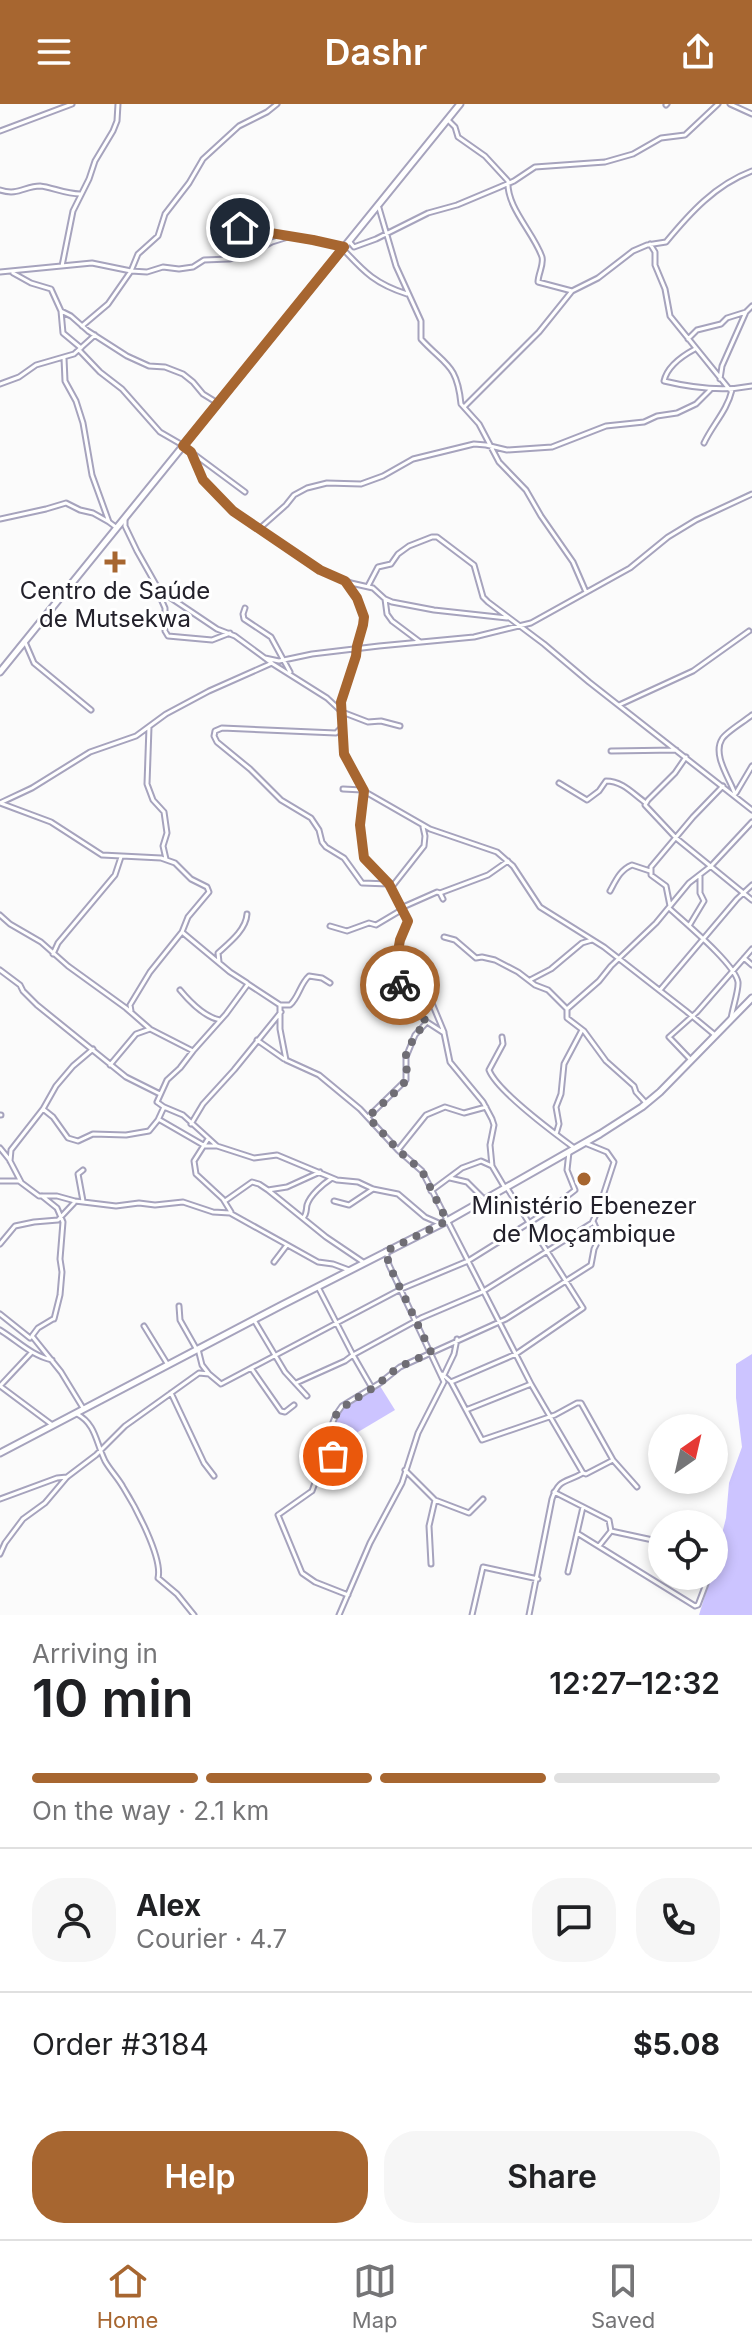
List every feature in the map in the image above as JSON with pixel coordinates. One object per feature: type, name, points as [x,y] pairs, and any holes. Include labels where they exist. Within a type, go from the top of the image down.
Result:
[{"type":"street","points":[[0,131],[72,104]]},
{"type":"street","points":[[62,266],[67,236],[80,194],[113,131],[118,104]]},
{"type":"street","points":[[82,326],[108,304],[131,271],[141,250],[158,236],[165,214],[203,159],[239,126],[277,104]]},
{"type":"street","points":[[0,672],[460,104]]},
{"type":"street","points":[[349,241],[354,247],[428,213],[508,184],[535,167],[605,162],[633,154],[661,138],[685,135],[718,104]]},
{"type":"street","points":[[730,104],[752,114]]},
{"type":"street","points":[[447,120],[455,127],[458,137],[485,156],[508,181],[517,212],[542,258],[538,282],[572,291]]},
{"type":"street","points":[[464,407],[539,332],[572,291],[598,278],[633,251],[666,242],[700,202],[752,171]]},
{"type":"street","points":[[0,190],[17,193],[39,186],[66,194],[80,194]]},
{"type":"street","points":[[378,205],[386,234],[421,321],[421,339],[454,370],[460,388],[460,403],[474,416],[499,462],[525,488],[560,541],[586,592]]},
{"type":"street","points":[[217,223],[344,248],[372,279],[409,295]]},
{"type":"street","points":[[0,272],[97,264],[147,272],[163,267],[179,269],[193,267],[204,260],[250,254],[288,237]]},
{"type":"street","points":[[650,244],[655,252],[654,260],[665,289],[670,316],[731,390]]},
{"type":"street","points":[[9,272],[31,283],[49,287],[61,311],[63,333],[94,366],[122,389],[160,432],[183,443],[245,492]]},
{"type":"street","points":[[720,379],[722,366],[746,312],[752,306]]},
{"type":"street","points":[[61,311],[127,356],[144,364],[183,374],[203,394],[218,403]]},
{"type":"street","points":[[688,339],[697,330],[721,324],[727,318],[746,312]]},
{"type":"street","points":[[0,384],[19,377],[36,365],[64,358],[95,335]]},
{"type":"street","points":[[696,349],[677,361],[663,380],[710,390],[752,386]]},
{"type":"street","points":[[64,358],[65,381],[83,423],[92,475],[109,522]]},
{"type":"street","points":[[259,529],[294,495],[307,488],[327,483],[361,484],[413,459],[474,444],[507,450],[552,447],[606,426],[644,422],[673,414],[692,407],[710,390]]},
{"type":"street","points":[[704,443],[723,414],[731,390]]},
{"type":"street","points":[[191,452],[203,480],[233,511],[320,570],[345,581],[368,586],[385,599],[434,610],[511,619]]},
{"type":"street","points":[[265,658],[283,661],[312,654],[474,637],[531,623],[630,568],[688,524],[752,494]]},
{"type":"street","points":[[0,519],[66,503],[93,513],[120,527],[165,608],[165,631],[168,636],[212,640],[230,633]]},
{"type":"street","points":[[368,586],[378,567],[391,564],[409,546],[437,537],[474,565],[483,597],[752,810]]},
{"type":"street","points":[[345,581],[357,598],[364,617],[356,656],[342,698],[344,754],[363,790],[360,825],[364,858],[390,886],[408,922],[398,948],[395,977],[408,1002],[427,1022],[444,1033]]},
{"type":"street","points":[[156,588],[217,629],[230,633],[327,698],[342,712],[368,722],[381,721],[400,726]]},
{"type":"street","points":[[385,599],[387,614],[392,621],[420,642]]},
{"type":"street","points":[[245,608],[244,619],[271,637],[292,675]]},
{"type":"street","points":[[619,705],[693,671],[749,631]]},
{"type":"street","points":[[25,642],[34,663],[91,710]]},
{"type":"street","points":[[132,1012],[130,1005],[150,972],[182,932],[188,917],[209,892],[207,887],[166,859],[102,855],[51,822],[0,803],[32,788],[81,757],[128,740],[166,714],[209,691],[272,663]]},
{"type":"street","points":[[735,795],[719,759],[720,749],[722,740],[752,715]]},
{"type":"street","points":[[149,727],[147,784],[153,800],[164,812],[167,833],[163,846],[166,859]]},
{"type":"street","points":[[342,727],[336,733],[222,728],[215,731],[214,736],[281,800],[311,818],[322,842],[344,858],[362,883],[390,886],[405,873],[424,846],[421,824]]},
{"type":"street","points":[[611,751],[677,750]]},
{"type":"street","points":[[646,803],[686,757]]},
{"type":"street","points":[[735,795],[752,766]]},
{"type":"street","points":[[559,783],[587,800],[610,780],[634,792],[676,838],[752,900]]},
{"type":"street","points":[[650,871],[723,786]]},
{"type":"street","points":[[343,789],[363,790],[441,834],[494,850],[524,880],[540,907],[619,959],[715,1035]]},
{"type":"street","points":[[646,1103],[582,1030],[567,1018],[567,1009],[587,993],[689,883],[711,866],[752,822]]},
{"type":"street","points":[[53,954],[58,943],[115,875],[121,856]]},
{"type":"street","points":[[330,926],[347,931],[369,923],[376,925],[427,895],[488,875],[508,861]]},
{"type":"street","points":[[610,891],[620,873],[632,865],[650,871],[666,886],[670,907],[732,970],[738,986],[731,1019]]},
{"type":"street","points":[[688,926],[704,901],[700,893],[700,875]]},
{"type":"street","points":[[660,990],[752,885]]},
{"type":"street","points":[[440,893],[443,899]]},
{"type":"street","points":[[219,962],[218,953],[245,926],[247,914]]},
{"type":"street","points":[[0,915],[41,942],[150,1029],[193,1051]]},
{"type":"street","points":[[182,932],[280,1005],[290,1005],[309,976],[330,983]]},
{"type":"street","points":[[444,937],[455,940],[477,958],[491,959],[518,972],[549,991],[567,1009]]},
{"type":"street","points":[[530,980],[551,969],[582,943],[592,940]]},
{"type":"street","points":[[398,948],[429,996],[444,1033],[450,1062],[486,1107],[494,1122],[490,1145],[492,1166],[574,1292],[582,1310],[516,1354],[451,1382]]},
{"type":"street","points":[[691,1060],[668,1038],[752,949]]},
{"type":"street","points":[[744,958],[752,965]]},
{"type":"street","points":[[0,970],[20,985],[37,1005],[128,1079],[160,1094]]},
{"type":"street","points":[[217,1146],[183,1115],[157,1102],[167,1080],[248,984]]},
{"type":"street","points":[[180,990],[206,1014],[220,1020]]},
{"type":"street","points":[[0,1453],[486,1200],[585,1143],[646,1103],[752,998]]},
{"type":"street","points":[[280,1005],[280,1029],[286,1060]]},
{"type":"street","points":[[191,1124],[203,1104],[281,1011]]},
{"type":"street","points":[[368,1117],[403,1085],[407,1077],[406,1055],[415,1035],[427,1022]]},
{"type":"street","points":[[110,1065],[136,1034],[150,1029]]},
{"type":"street","points":[[556,1134],[559,1124],[556,1106],[562,1088],[564,1064],[582,1030]]},
{"type":"street","points":[[502,1037],[503,1044],[489,1072],[496,1083],[572,1150]]},
{"type":"street","points":[[257,1040],[286,1060],[319,1075],[368,1117],[422,1171],[444,1222],[583,1473]]},
{"type":"street","points":[[10,1161],[11,1150],[66,1073],[93,1049]]},
{"type":"street","points":[[43,1109],[53,1117],[66,1136],[78,1141],[92,1134],[149,1131],[164,1107]]},
{"type":"street","points":[[398,1150],[426,1115],[445,1107],[464,1113],[486,1107]]},
{"type":"street","points":[[158,1120],[204,1145],[254,1158],[277,1155],[332,1178],[398,1194],[425,1217],[444,1222]]},
{"type":"street","points":[[208,1139],[194,1161],[196,1174],[225,1201],[231,1214]]},
{"type":"street","points":[[296,1383],[345,1361],[416,1320],[482,1292],[593,1221],[614,1162],[607,1152],[585,1143]]},
{"type":"street","points":[[0,1148],[21,1182],[52,1202],[62,1216],[62,1272],[55,1318],[38,1328],[32,1336],[34,1340]]},
{"type":"street","points":[[179,1306],[180,1320],[202,1365],[221,1384],[401,1289],[468,1261],[530,1222],[574,1192],[567,1170],[572,1150]]},
{"type":"street","points":[[431,1191],[462,1168],[478,1161],[492,1166]]},
{"type":"street","points":[[81,1201],[78,1174],[83,1170]]},
{"type":"street","points":[[268,1190],[292,1185],[320,1172]]},
{"type":"street","points":[[303,1219],[320,1187],[332,1178]]},
{"type":"street","points":[[450,1178],[467,1182],[486,1200]]},
{"type":"street","points":[[0,1181],[21,1182]]},
{"type":"street","points":[[225,1201],[252,1182],[259,1184],[363,1262]]},
{"type":"street","points":[[334,1201],[349,1205],[373,1189]]},
{"type":"street","points":[[42,1196],[116,1206],[183,1202],[213,1212],[231,1214],[318,1262],[349,1270]]},
{"type":"street","points":[[0,1244],[15,1226],[37,1221],[54,1222],[74,1203],[81,1201]]},
{"type":"street","points":[[348,1595],[315,1582],[302,1573],[278,1515],[312,1491],[319,1472],[333,1460],[329,1434],[341,1407],[393,1371],[499,1322],[593,1263],[594,1249],[600,1237],[593,1221]]},
{"type":"street","points":[[274,1262],[287,1245]]},
{"type":"street","points":[[339,1615],[370,1543],[398,1491],[418,1433],[444,1379],[389,1265],[386,1251]]},
{"type":"street","points":[[318,1287],[372,1388]]},
{"type":"street","points":[[0,1314],[34,1340],[52,1360],[84,1409]]},
{"type":"street","points":[[254,1320],[285,1372],[307,1396]]},
{"type":"street","points":[[144,1326],[168,1365]]},
{"type":"street","points":[[0,1330],[31,1353],[52,1360]]},
{"type":"street","points":[[443,1375],[454,1354],[457,1339]]},
{"type":"street","points":[[31,1353],[0,1386],[53,1426]]},
{"type":"street","points":[[0,1554],[23,1519],[45,1503],[67,1477],[125,1426],[199,1373],[202,1365]]},
{"type":"street","points":[[251,1368],[281,1411],[285,1412],[294,1405]]},
{"type":"street","points":[[199,1373],[209,1374]]},
{"type":"street","points":[[443,1375],[451,1382],[482,1440],[551,1417],[581,1403],[613,1460],[637,1487]]},
{"type":"street","points":[[466,1410],[531,1384]]},
{"type":"street","points":[[171,1393],[204,1463],[214,1476]]},
{"type":"street","points":[[87,1420],[92,1406]]},
{"type":"street","points":[[76,1414],[87,1420],[104,1458],[148,1536],[161,1568],[158,1578],[177,1594],[194,1615]]},
{"type":"street","points":[[529,1615],[554,1492],[562,1481],[586,1474],[613,1460]]},
{"type":"street","points":[[405,1470],[435,1500],[469,1513],[483,1499]]},
{"type":"street","points":[[0,1499],[67,1477]]},
{"type":"street","points":[[554,1492],[609,1520],[611,1531],[599,1546]]},
{"type":"street","points":[[431,1564],[429,1526],[435,1500]]},
{"type":"street","points":[[568,1572],[583,1507]]},
{"type":"street","points":[[611,1531],[648,1539]]},
{"type":"street","points":[[577,1533],[648,1577]]},
{"type":"street","points":[[472,1615],[483,1567],[538,1579]]},
{"type":"street","points":[[669,1590],[695,1606],[704,1590]]},
{"type":"shaded area","points":[[752,1354],[752,1615],[699,1615],[707,1590],[728,1590],[729,1483],[742,1447],[736,1398],[736,1364]]},
{"type":"shaded area","points":[[380,1386],[395,1410],[358,1432],[341,1454],[331,1447],[338,1415],[351,1402]]},
{"type":"way so far","points":[[333,1456],[329,1434],[341,1407],[380,1383],[393,1371],[431,1352],[389,1265],[386,1251],[447,1221],[422,1171],[368,1117],[403,1085],[407,1077],[406,1055],[415,1035],[427,1022],[408,1002],[400,985]]},
{"type":"place","name":"Centro de Saúde de Mutsekwa","points":[[115,562]]},
{"type":"place","name":"Ministério Ebenezer de Moçambique","points":[[584,1179]]},
{"type":"route","points":[[240,228],[344,247],[183,446],[191,452],[203,480],[233,511],[320,570],[345,581],[361,607],[364,617],[362,632],[341,702],[344,754],[364,791],[360,825],[364,858],[389,884],[408,921],[400,940],[394,974],[400,985]]}]
